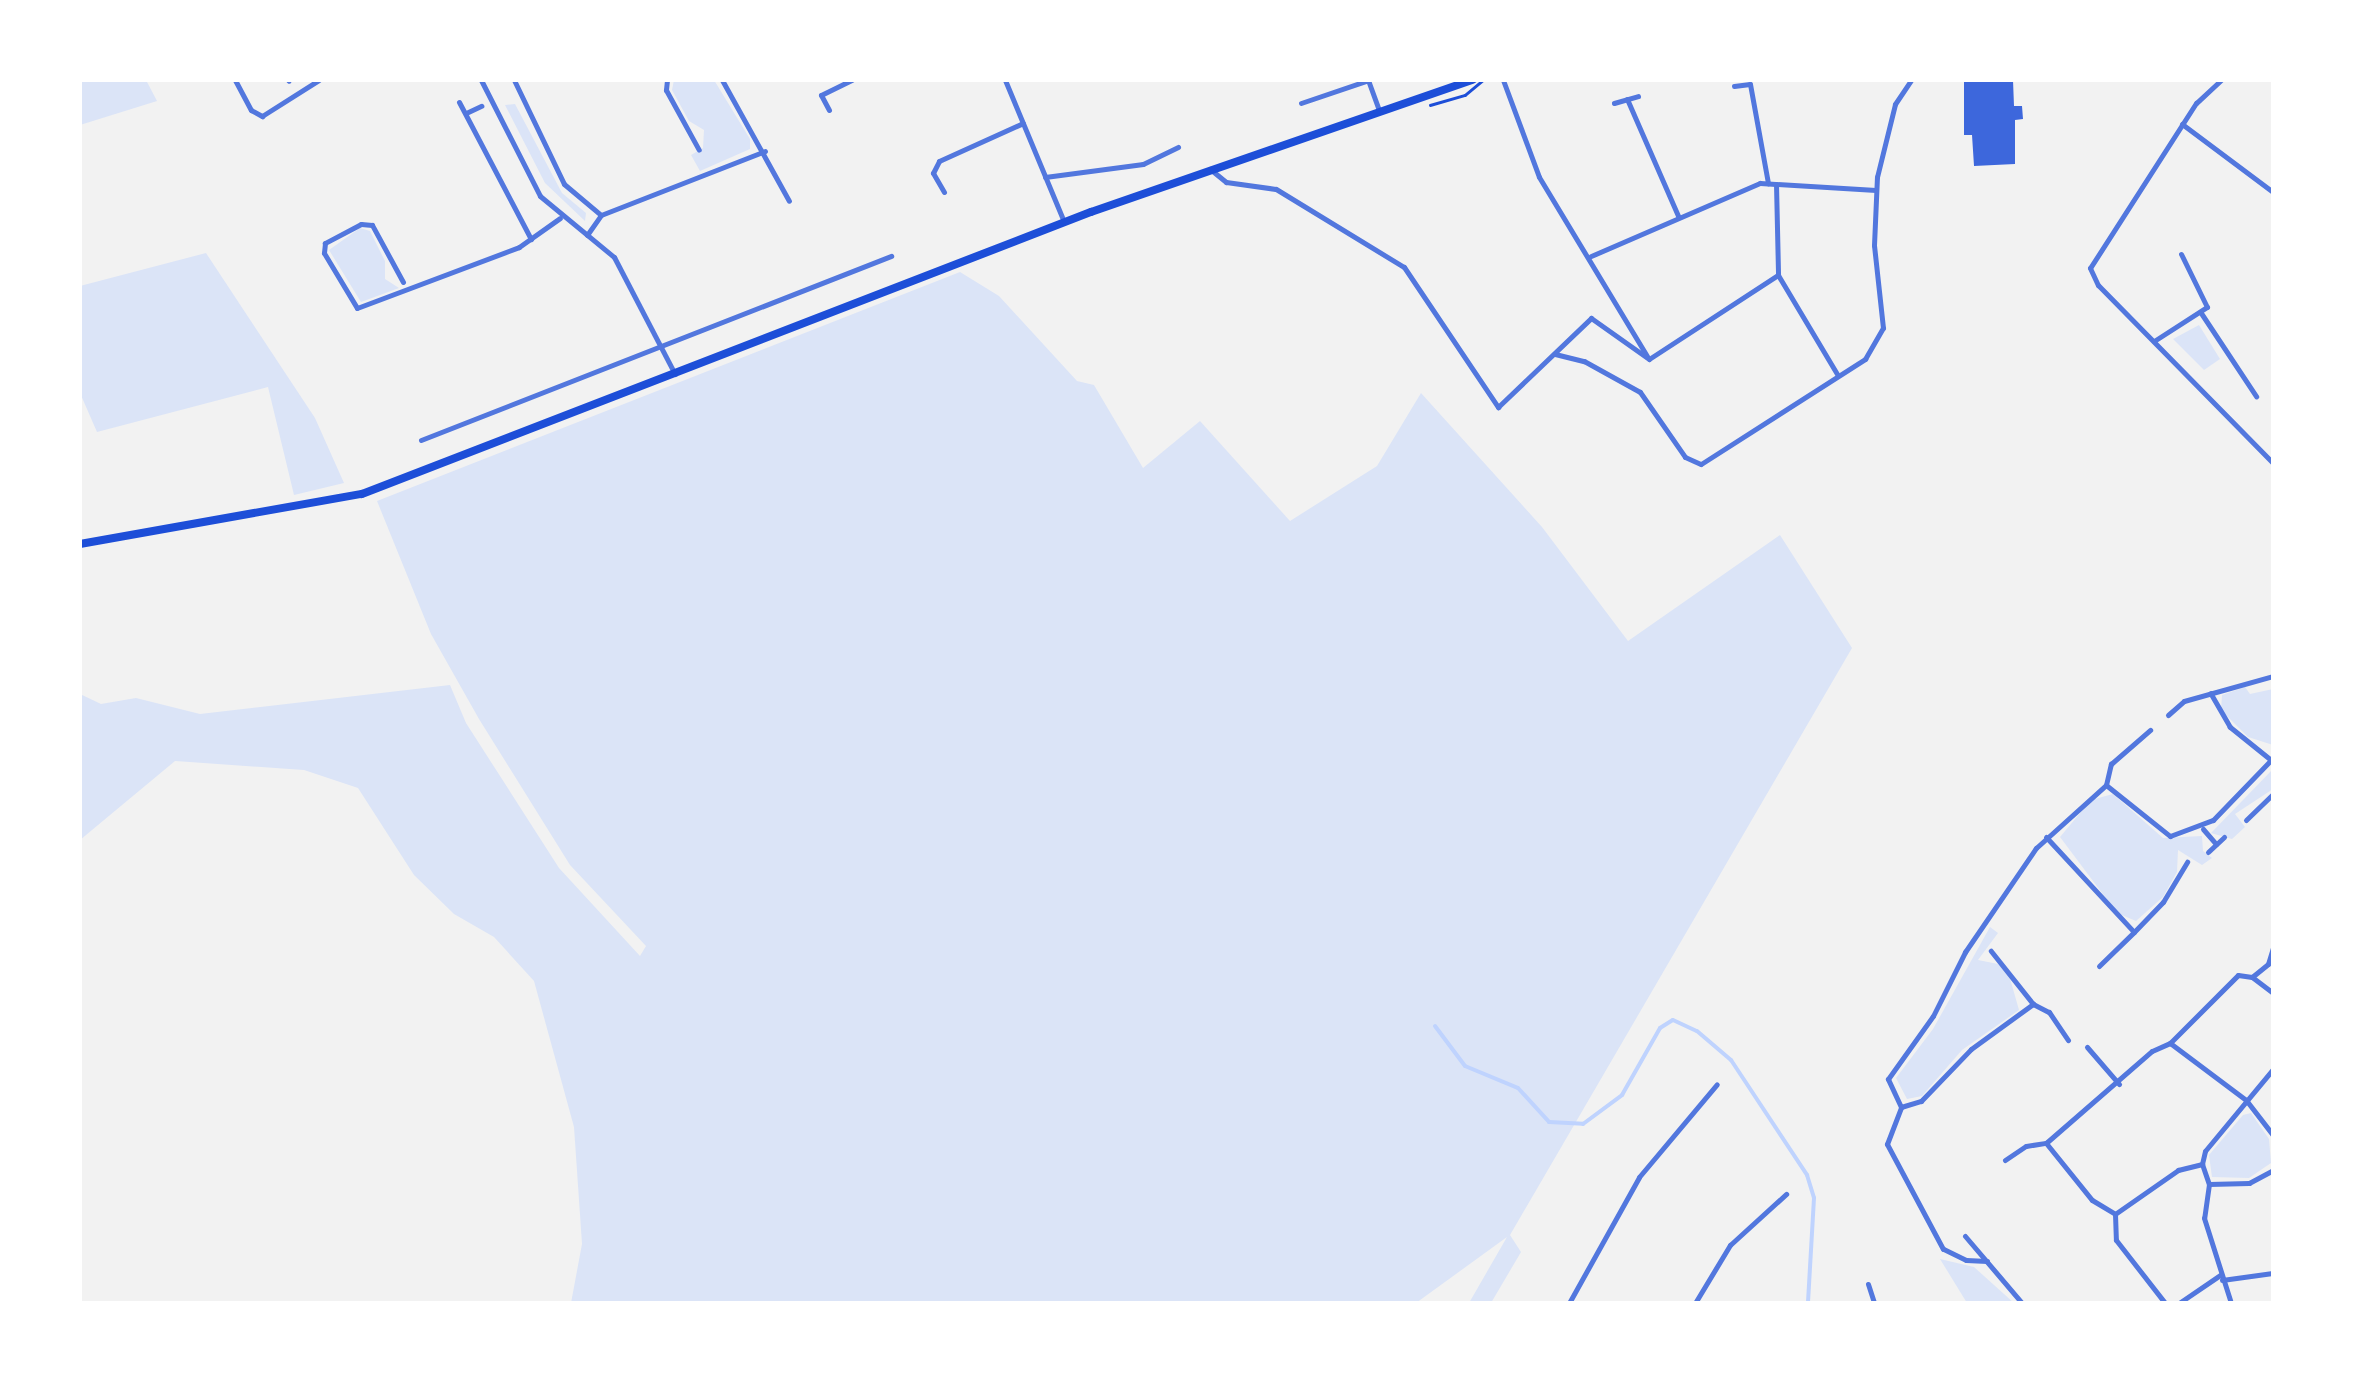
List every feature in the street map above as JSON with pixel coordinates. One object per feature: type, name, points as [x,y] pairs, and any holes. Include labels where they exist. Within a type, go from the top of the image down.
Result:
[{"type":"main road","points":[[80,544],[362,494],[1208,168],[1473,80]]},
{"type":"street","points":[[235,80],[250,110],[262,116],[319,80]]},
{"type":"street","points":[[481,80],[540,196],[560,218],[622,268],[674,374]]},
{"type":"street","points":[[514,80],[564,184],[601,215]]},
{"type":"street","points":[[667,80],[666,90],[698,150]]},
{"type":"street","points":[[722,80],[765,150],[789,201]]},
{"type":"street","points":[[829,110],[821,95],[852,80]]},
{"type":"street","points":[[1005,80],[1064,222]]},
{"type":"street","points":[[1301,103],[1368,80],[1379,110]]},
{"type":"street","points":[[1504,80],[1540,177],[1648,359]]},
{"type":"street","points":[[1555,354],[1584,360],[1640,392],[1692,464],[1716,456],[1865,359],[1883,328],[1876,190],[1894,104],[1911,80]]},
{"type":"street","points":[[2221,80],[2182,124],[2090,268],[2273,463]]},
{"type":"street","points":[[1734,86],[1750,84],[1772,184],[1778,275],[1837,374]]},
{"type":"street","points":[[1614,103],[1638,96]]},
{"type":"street","points":[[1627,99],[1678,216]]},
{"type":"street","points":[[458,102],[531,238]]},
{"type":"street","points":[[465,114],[482,106]]},
{"type":"street","points":[[944,192],[932,173],[939,161],[1023,124]]},
{"type":"street","points":[[2182,124],[2273,192]]},
{"type":"street","points":[[1045,176],[1143,164],[1178,147]]},
{"type":"street","points":[[587,236],[601,215],[765,150]]},
{"type":"street","points":[[1208,168],[1226,182],[1276,189],[1404,266],[1498,407],[1591,318],[1648,359]]},
{"type":"street","points":[[1590,256],[1678,216],[1772,184],[1876,190]]},
{"type":"street","points":[[403,282],[372,225],[362,224],[326,242],[324,253],[357,308],[531,238],[560,218]]},
{"type":"street","points":[[2154,340],[2200,313],[2208,302],[2181,254]]},
{"type":"street","points":[[421,440],[892,256]]},
{"type":"street","points":[[1648,359],[1778,275]]},
{"type":"street","points":[[2200,313],[2256,396]]},
{"type":"street","points":[[2168,715],[2210,693],[2273,676]]},
{"type":"street","points":[[2106,785],[2164,834],[2203,829],[2272,760],[2230,726],[2210,693]]},
{"type":"street","points":[[1901,1107],[1888,1079],[2046,837],[2106,785],[2111,764],[2150,730]]},
{"type":"street","points":[[2246,820],[2273,794]]},
{"type":"street","points":[[2203,829],[2216,844]]},
{"type":"street","points":[[2046,837],[2134,932]]},
{"type":"street","points":[[2208,852],[2224,837]]},
{"type":"street","points":[[2099,966],[2134,932],[2187,862]]},
{"type":"street","points":[[2252,977],[2268,964],[2273,948]]},
{"type":"street","points":[[1991,951],[2033,1004],[2048,1012],[2068,1040]]},
{"type":"street","points":[[2005,1160],[2026,1146],[2046,1142],[2119,1084],[2152,1051],[2170,1043],[2238,975],[2252,977],[2273,993]]},
{"type":"street","points":[[1988,1261],[1943,1249],[1890,1156],[1888,1132],[1901,1107],[1920,1101],[1971,1049],[2033,1004]]},
{"type":"street","points":[[2170,1043],[2246,1100],[2273,1135]]},
{"type":"street","points":[[2087,1046],[2119,1084]]},
{"type":"street","points":[[2231,1303],[2202,1202],[2209,1184],[2202,1164],[2205,1151],[2273,1069]]},
{"type":"street","points":[[1569,1303],[1639,1177],[1717,1084]]},
{"type":"street","points":[[2046,1142],[2092,1200],[2115,1214]]},
{"type":"street","points":[[2115,1214],[2178,1170],[2202,1164]]},
{"type":"street","points":[[2209,1184],[2249,1183],[2273,1170]]},
{"type":"street","points":[[1696,1303],[1730,1246],[1786,1194]]},
{"type":"street","points":[[2115,1214],[2116,1240],[2164,1303]]},
{"type":"street","points":[[1965,1236],[2022,1303]]},
{"type":"street","points":[[2179,1303],[2221,1278],[2273,1273]]},
{"type":"street","points":[[1868,1284],[1874,1303]]},
{"type":"path","points":[[1416,98],[1441,106],[1481,87]]},
{"type":"shaded area","points":[[80,80],[146,80],[157,101],[80,125]]},
{"type":"shaded area","points":[[674,80],[714,80],[750,139],[750,149],[700,171],[691,155],[703,148],[704,130],[689,121],[672,90]]},
{"type":"shaded area","points":[[515,104],[562,193],[586,213],[585,221],[545,183],[505,105]]},
{"type":"shaded area","points":[[360,228],[370,231],[385,261],[385,279],[399,288],[361,302],[329,250]]},
{"type":"shaded area","points":[[206,253],[315,418],[344,483],[294,495],[268,387],[97,432],[80,393],[80,286]]},
{"type":"shaded area","points":[[960,272],[999,296],[1077,381],[1094,385],[1143,468],[1200,421],[1290,521],[1377,466],[1421,393],[1542,527],[1628,641],[1780,535],[1852,648],[1510,1235],[1521,1252],[1491,1303],[1469,1303],[1507,1237],[1416,1303],[571,1303],[582,1244],[574,1127],[534,981],[494,937],[454,914],[414,875],[358,788],[304,770],[175,761],[80,840],[80,694],[101,704],[136,698],[200,714],[450,685],[466,723],[559,868],[640,956],[646,946],[570,865],[479,719],[431,634],[377,501]]},
{"type":"shaded area","points":[[2199,325],[2220,359],[2204,370],[2173,339]]},
{"type":"shaded area","points":[[2245,687],[2250,694],[2273,689],[2273,745],[2248,737],[2221,710],[2222,695]]},
{"type":"shaded area","points":[[2273,769],[2273,789],[2235,814],[2245,827],[2232,839],[2211,833]]},
{"type":"shaded area","points":[[2113,794],[2163,838],[2202,836],[2203,851],[2212,858],[2202,865],[2178,850],[2177,872],[2163,897],[2136,921],[2117,913],[2060,837],[2091,800]]},
{"type":"shaded area","points":[[1990,927],[1998,933],[1978,960],[1998,964],[2009,975],[2019,1010],[1962,1050],[1922,1096],[1907,1099],[1896,1078],[1933,1029]]},
{"type":"shaded area","points":[[2251,1113],[2269,1139],[2271,1163],[2249,1178],[2212,1177],[2209,1155],[2243,1115]]},
{"type":"shaded area","points":[[1940,1259],[1974,1267],[2014,1303],[1967,1303]]},
{"type":"building","points":[[1964,80],[2013,80],[2014,106],[2022,106],[2023,119],[2015,120],[2015,164],[1974,166],[1972,135],[1964,135]]},
{"type":"waterway","points":[[1435,1026],[1465,1066],[1518,1088],[1549,1122],[1583,1124],[1622,1095],[1660,1028],[1673,1020],[1697,1031],[1731,1060],[1807,1175],[1814,1198],[1808,1303]]}]
